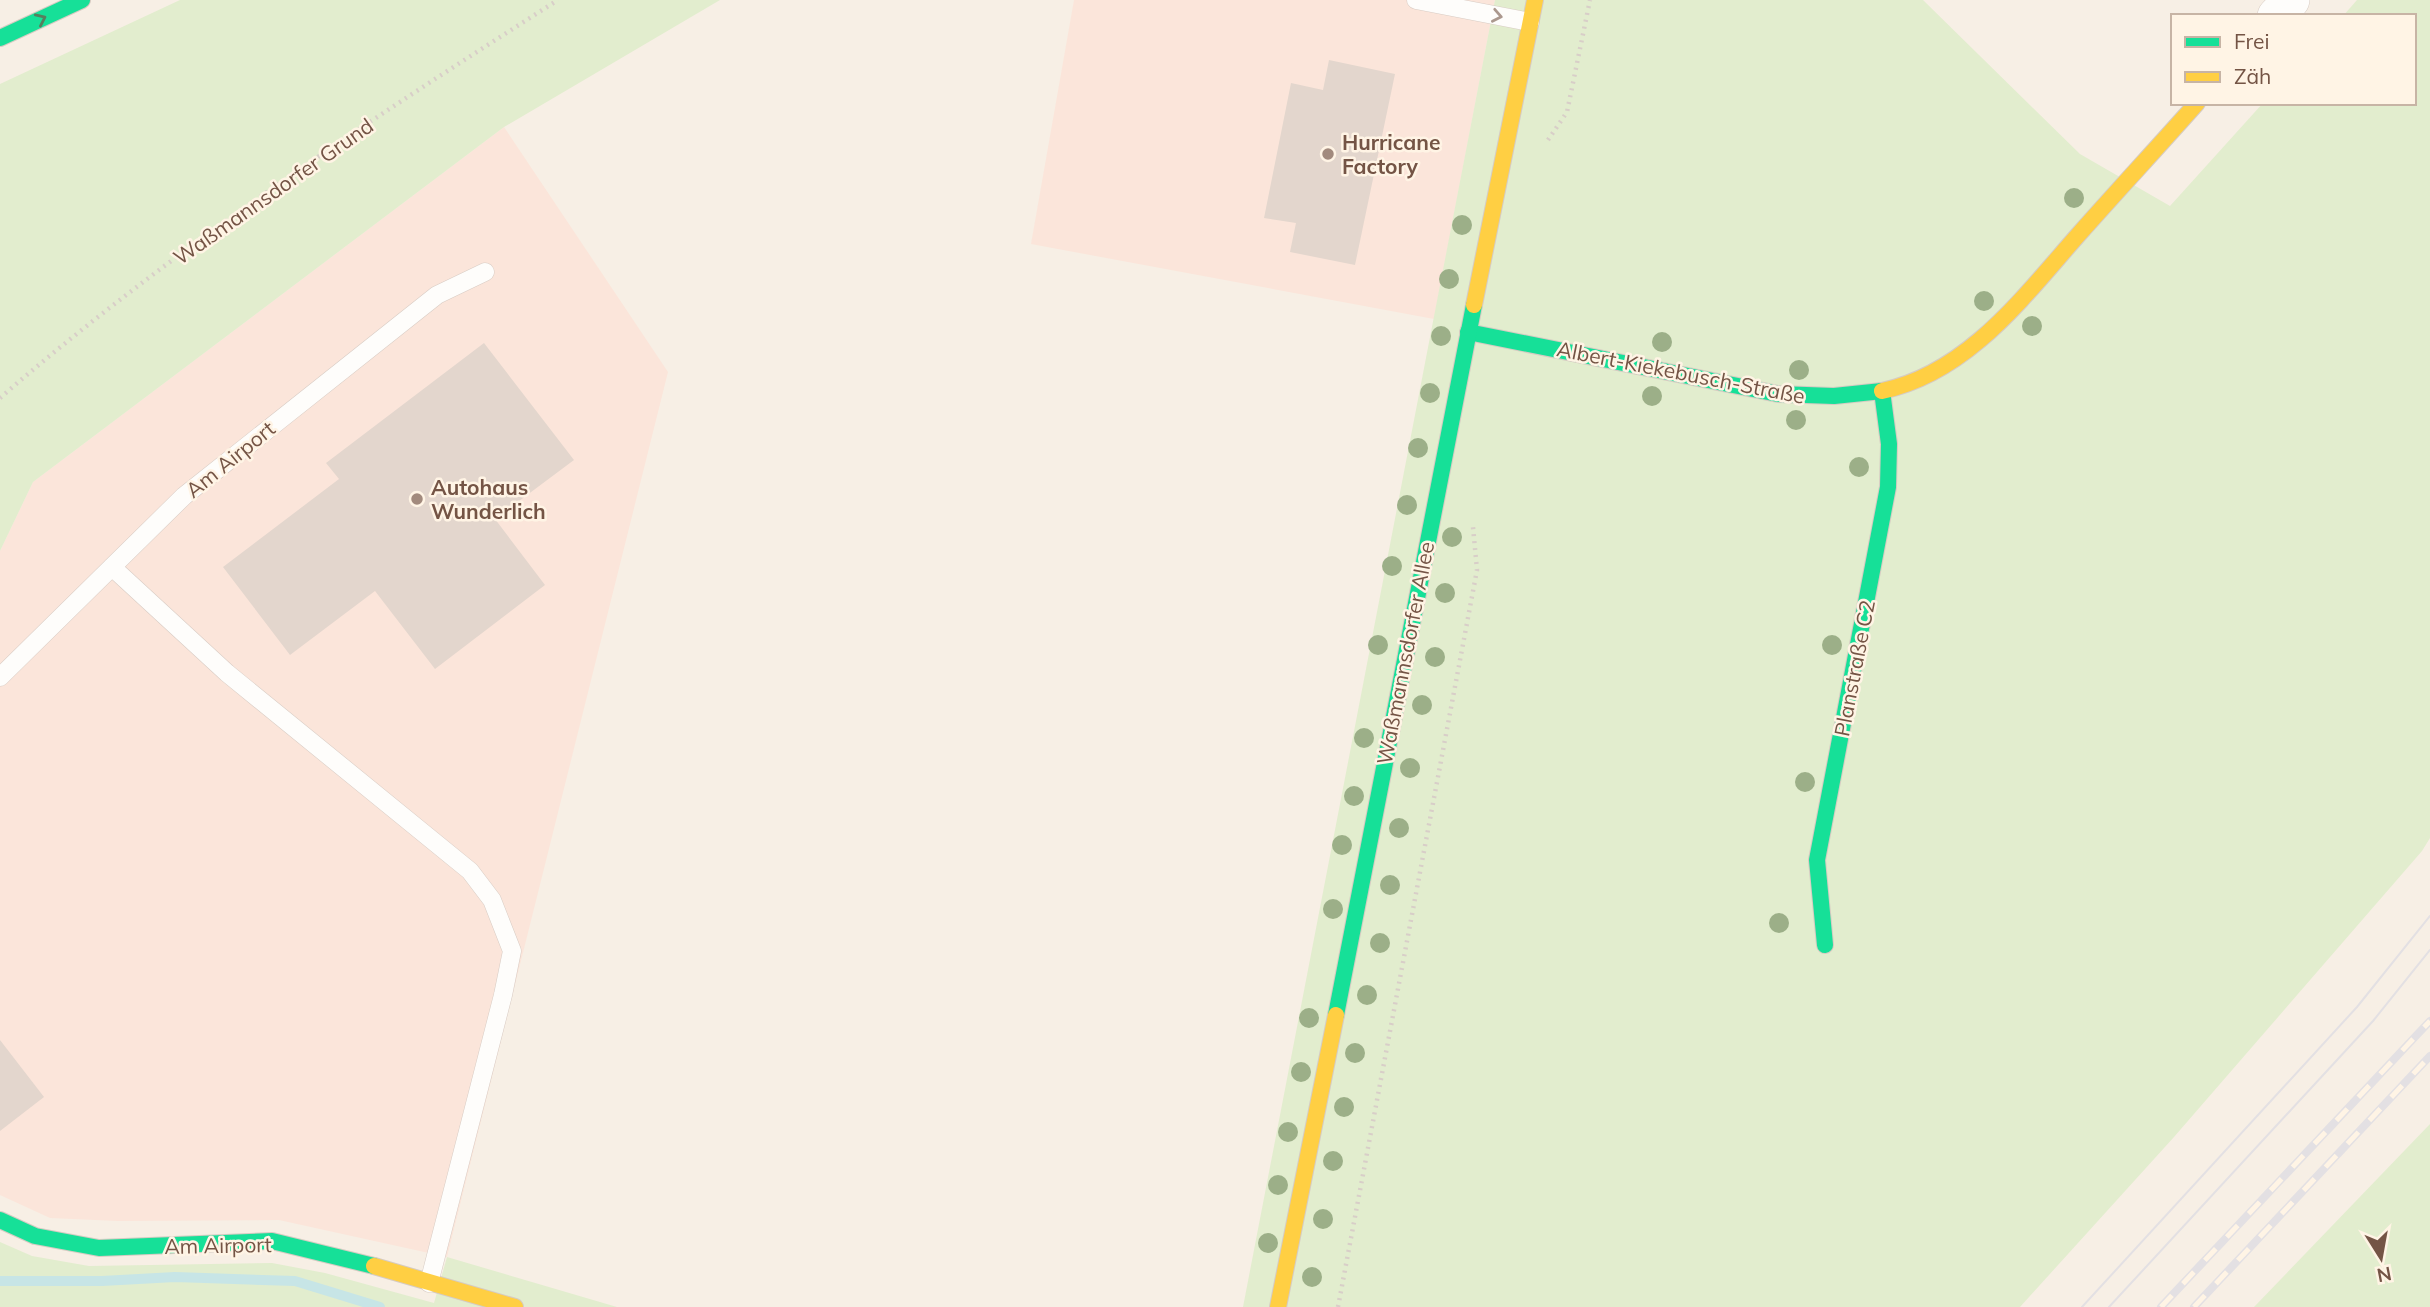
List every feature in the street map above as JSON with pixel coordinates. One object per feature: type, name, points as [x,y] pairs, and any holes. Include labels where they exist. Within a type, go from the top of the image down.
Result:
[{"type":"street","points":[[0,38],[82,0]]},
{"type":"street","name":"Waßmannsdorfer Allee","points":[[1278,1307],[1535,0]]},
{"type":"street","points":[[2278,14],[2291,0]]},
{"type":"street","name":"Albert-Kiekebusch-Straße","points":[[1468,332],[1778,394],[1815,398],[1882,391],[1923,377],[1961,356],[2002,320],[2195,105]]},
{"type":"street","name":"Planstraße C2","points":[[1825,944],[1817,860],[1888,486],[1889,444],[1882,391]]},
{"type":"street","name":"Am Airport","points":[[0,1220],[35,1236],[99,1248],[272,1241],[339,1256],[515,1307]]},
{"type":"lane","points":[[1428,1],[1530,22]]},
{"type":"lane","name":"Am Airport","points":[[0,677],[184,496],[437,295],[485,272]]},
{"type":"lane","points":[[112,567],[227,673],[470,871],[492,900],[512,951],[429,1283]]},
{"type":"path","name":"Waßmannsdorfer Grund","points":[[0,398],[168,265],[305,166],[558,0]]},
{"type":"path","points":[[1338,1307],[1478,570],[1472,520]]},
{"type":"shaded area","points":[[1074,0],[1495,0],[1434,319],[1031,244]]},
{"type":"shaded area","points":[[504,127],[668,372],[447,1257],[279,1220],[118,1221],[50,1218],[0,1195],[0,551],[33,482]]},
{"type":"green space","points":[[180,0],[720,0],[504,127],[33,482],[0,551],[0,84]]},
{"type":"green space","points":[[1495,0],[1923,0],[2080,154],[2170,206],[2261,105],[2416,105],[2416,14],[2345,14],[2357,0],[2430,0],[2430,838],[2422,851],[2174,1137],[2020,1307],[1243,1307]]},
{"type":"green space","points":[[2430,1124],[2430,1307],[2254,1307]]},
{"type":"green space","points":[[0,1242],[32,1256],[89,1266],[272,1263],[325,1273],[434,1303],[447,1257],[617,1307],[0,1307]]},
{"type":"building","name":"Hurricane Factory","points":[[1329,60],[1395,74],[1355,265],[1290,252],[1296,223],[1264,218],[1291,83],[1323,90]]},
{"type":"building","name":"Autohaus Wunderlich","points":[[484,343],[574,460],[495,519],[545,585],[435,669],[375,591],[290,655],[223,567],[339,479],[326,463]]},
{"type":"building","points":[[0,1040],[44,1097],[0,1131]]},
{"type":"waterway","points":[[0,1281],[102,1281],[175,1277],[295,1281],[380,1307]]},
{"type":"tram line","points":[[2082,1307],[2357,1007],[2430,916]]},
{"type":"tram line","points":[[2109,1307],[2373,1021],[2430,950]]},
{"type":"railway","points":[[2161,1307],[2430,1021]]},
{"type":"railway","points":[[2194,1307],[2430,1056]]},
{"type":"traffic: fast","points":[[0,38],[82,0]]},
{"type":"traffic: fast","points":[[1336,1015],[1474,305]]},
{"type":"traffic: fast","points":[[1468,332],[1778,394],[1834,396],[1882,391]]},
{"type":"traffic: fast","points":[[1825,945],[1817,860],[1888,487],[1889,444],[1882,391]]},
{"type":"traffic: fast","points":[[0,1220],[35,1236],[99,1248],[272,1241],[374,1266]]},
{"type":"traffic: slow","points":[[1474,305],[1535,0]]},
{"type":"traffic: slow","points":[[1882,391],[1913,382],[1941,368],[1968,350],[1992,329],[2195,105]]},
{"type":"traffic: slow","points":[[1278,1307],[1336,1015]]},
{"type":"traffic: slow","points":[[374,1266],[515,1307]]},
{"type":"place","name":"Hurricane Factory","points":[[1328,154]]},
{"type":"place","name":"Autohaus Wunderlich","points":[[417,499]]}]
